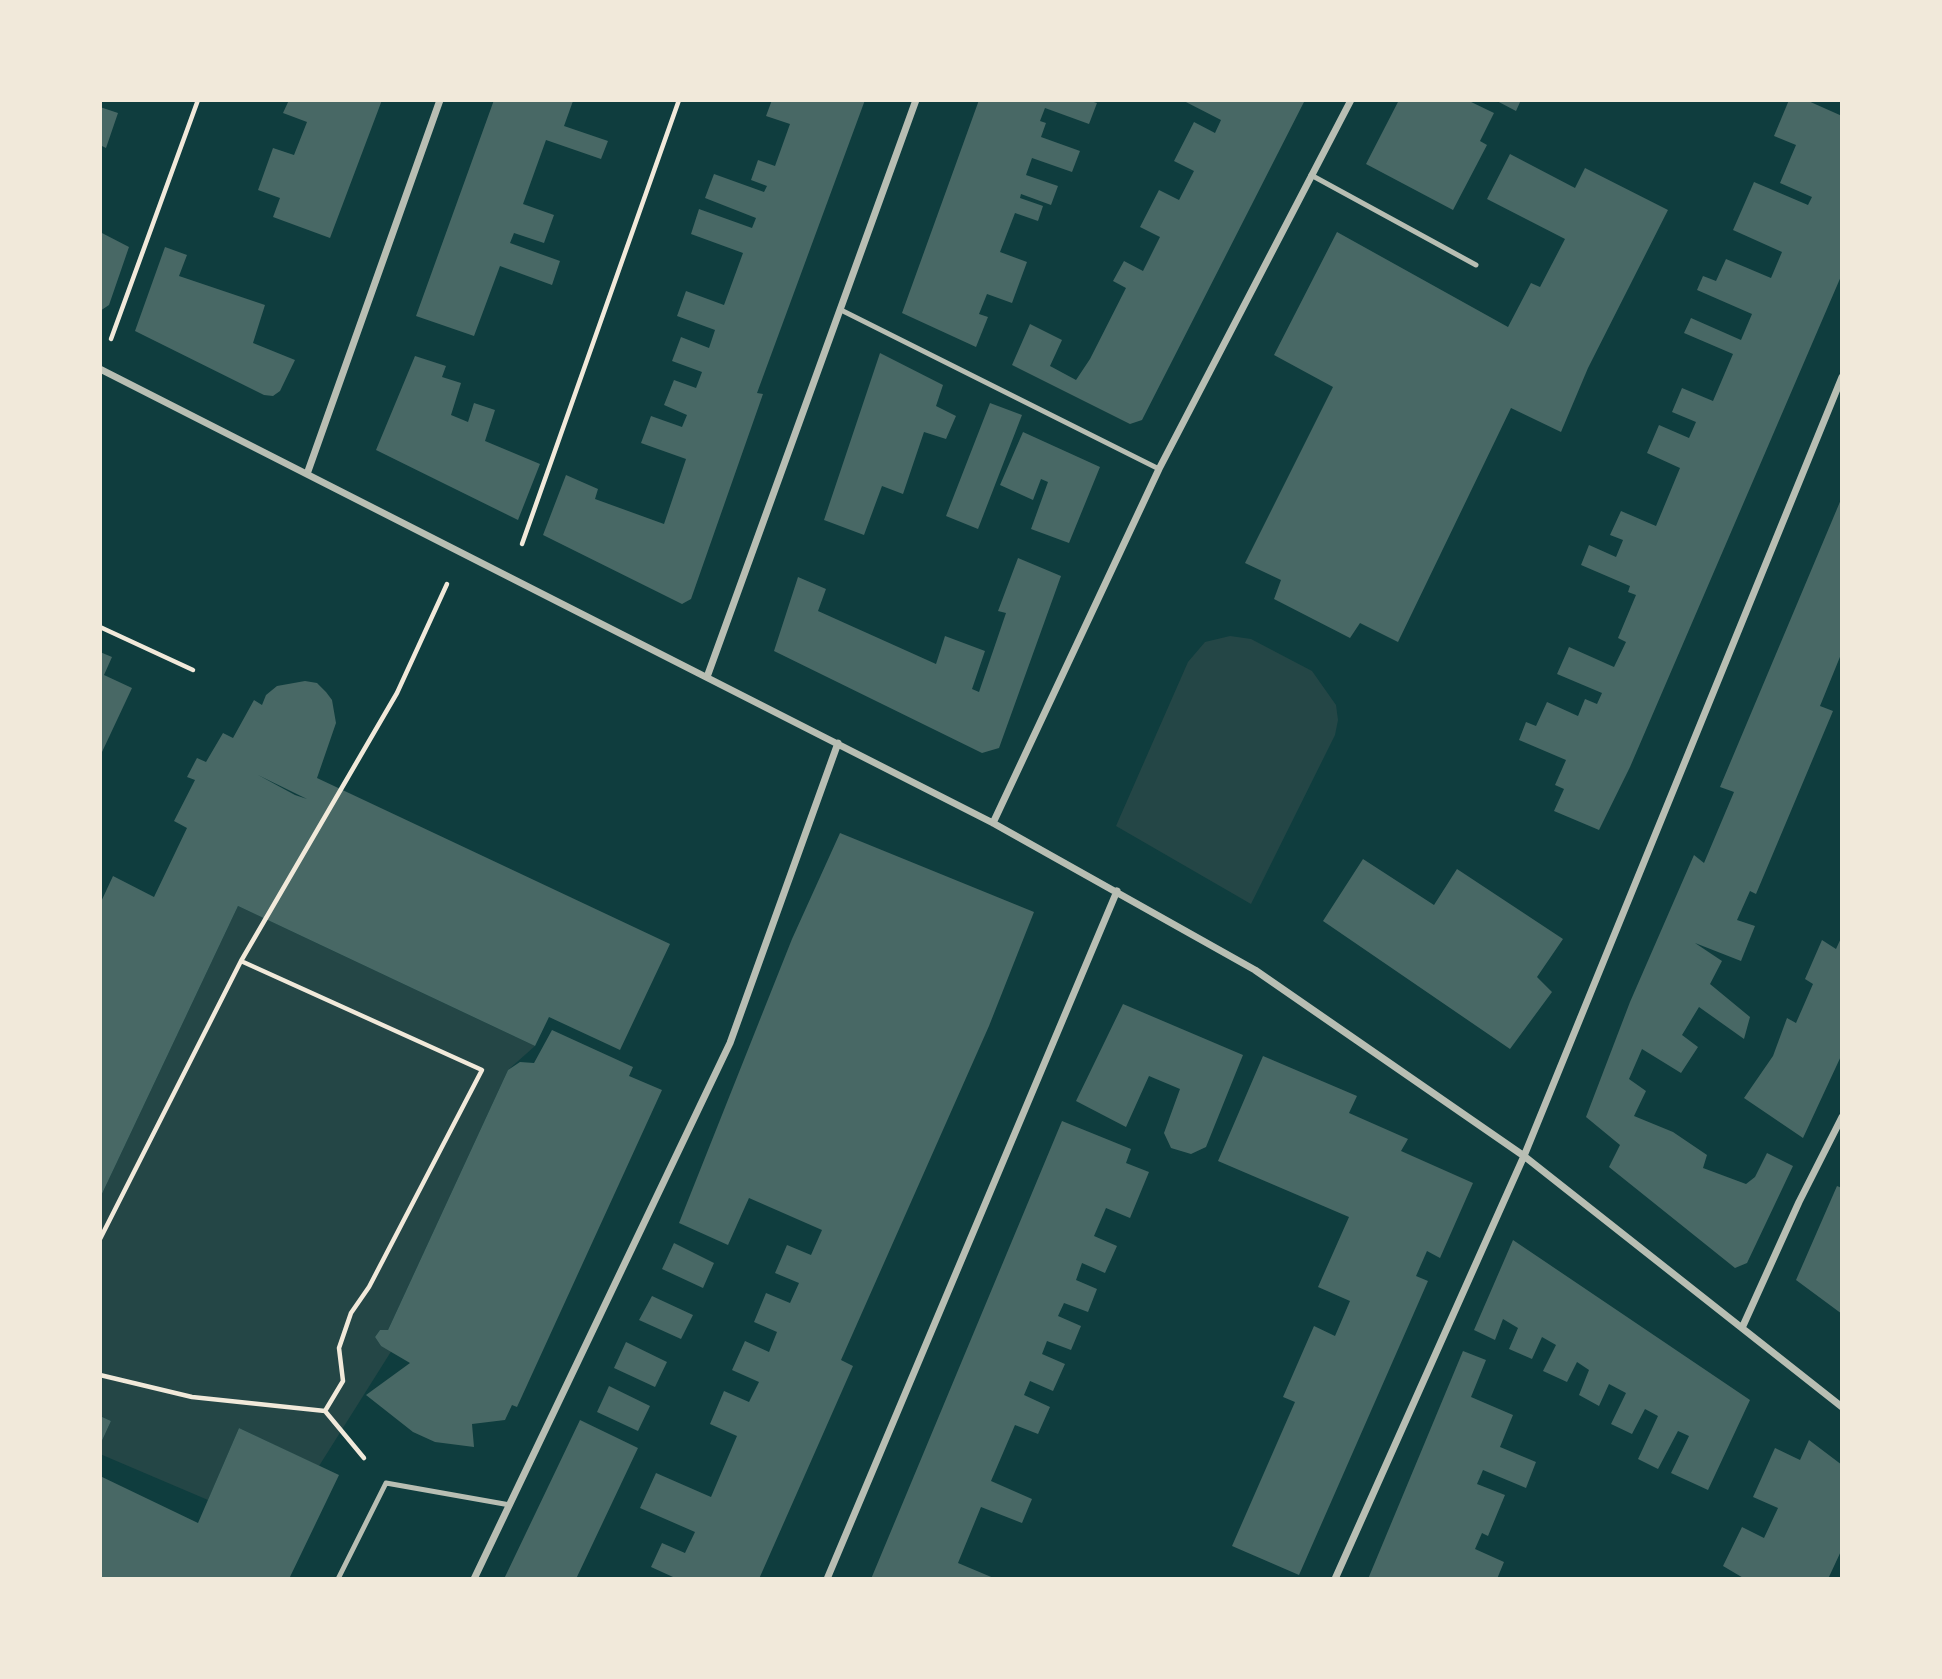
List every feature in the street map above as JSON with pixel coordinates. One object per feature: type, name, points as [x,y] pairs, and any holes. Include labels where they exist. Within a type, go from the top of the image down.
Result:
[{"type":"street","points":[[307,474],[440,100]]},
{"type":"street","points":[[707,677],[916,100]]},
{"type":"street","points":[[993,823],[1159,469],[1351,100]]},
{"type":"street","points":[[100,369],[993,823],[1255,970],[1524,1156],[1842,1408]]},
{"type":"street","points":[[1335,1579],[1524,1156],[1842,377]]},
{"type":"street","points":[[474,1579],[730,1043],[838,743]]},
{"type":"street","points":[[827,1579],[1117,891]]},
{"type":"street","points":[[1742,1328],[1799,1202],[1842,1117]]},
{"type":"lane","points":[[1311,175],[1476,265]]},
{"type":"lane","points":[[841,310],[1159,469]]},
{"type":"lane","points":[[338,1579],[386,1483],[510,1505]]},
{"type":"path","points":[[100,369],[198,100]]},
{"type":"path","points":[[510,577],[679,100]]},
{"type":"path","points":[[100,1239],[241,961],[397,693],[461,553]]},
{"type":"path","points":[[100,626],[193,670]]},
{"type":"path","points":[[241,961],[482,1070],[369,1287],[351,1312],[339,1348],[343,1381],[325,1411]]},
{"type":"path","points":[[100,1375],[192,1397],[325,1411],[386,1483]]},
{"type":"shaded area","points":[[1230,636],[1251,639],[1312,671],[1336,705],[1338,720],[1335,735],[1251,904],[1116,826],[1188,662],[1205,642]]},
{"type":"shaded area","points":[[238,906],[535,1046],[508,1070],[388,1330],[380,1330],[375,1337],[381,1346],[392,1350],[319,1466],[239,1428],[208,1500],[100,1454],[100,1445],[111,1421],[100,1416],[100,1198]]},
{"type":"building","points":[[289,100],[382,100],[330,238],[273,217],[280,198],[258,190],[273,148],[294,155],[307,122],[283,113]]},
{"type":"building","points":[[494,100],[573,101],[564,126],[608,141],[601,159],[546,140],[523,204],[554,215],[544,243],[514,233],[510,243],[560,261],[552,285],[500,266],[474,336],[416,316]]},
{"type":"building","points":[[772,100],[865,100],[757,393],[763,394],[691,599],[682,604],[543,535],[566,475],[598,489],[595,499],[664,524],[686,459],[641,443],[651,416],[682,427],[687,415],[664,405],[674,380],[696,388],[702,372],[672,361],[681,337],[709,348],[715,330],[677,316],[686,291],[724,305],[743,253],[691,234],[699,209],[752,228],[756,218],[705,198],[714,174],[764,192],[767,186],[751,180],[758,160],[775,166],[790,124],[766,116]]},
{"type":"building","points":[[979,100],[1087,100],[1097,103],[1089,124],[1045,108],[1040,121],[1046,123],[1041,137],[1080,151],[1072,172],[1032,158],[1026,175],[1058,186],[1051,205],[1021,194],[1020,198],[1043,206],[1038,221],[1015,213],[1000,252],[1027,262],[1012,303],[987,294],[979,314],[988,317],[976,347],[902,313]]},
{"type":"building","points":[[1182,100],[1305,100],[1142,420],[1130,424],[1012,365],[1030,324],[1062,340],[1050,366],[1076,380],[1090,359],[1126,288],[1113,281],[1124,261],[1143,271],[1160,237],[1140,227],[1159,190],[1179,200],[1194,171],[1174,161],[1194,122],[1215,133],[1221,120]]},
{"type":"building","points":[[1399,100],[1467,100],[1494,113],[1480,141],[1487,145],[1453,210],[1366,164]]},
{"type":"building","points":[[1495,100],[1521,100],[1516,111]]},
{"type":"building","points":[[1789,100],[1806,100],[1842,116],[1842,274],[1630,767],[1599,830],[1554,811],[1564,789],[1555,785],[1566,760],[1519,740],[1526,722],[1536,726],[1547,702],[1578,716],[1585,699],[1597,704],[1602,693],[1557,674],[1569,647],[1614,667],[1626,642],[1618,638],[1636,595],[1628,592],[1630,586],[1581,565],[1589,545],[1616,557],[1623,540],[1610,535],[1621,511],[1656,526],[1680,468],[1647,453],[1659,425],[1689,438],[1696,422],[1672,412],[1682,388],[1713,401],[1733,354],[1684,333],[1691,318],[1741,340],[1752,314],[1697,290],[1703,276],[1716,281],[1726,259],[1771,278],[1782,252],[1733,230],[1754,182],[1808,205],[1812,197],[1780,183],[1796,145],[1774,136]]},
{"type":"building","points":[[100,107],[118,113],[106,148],[100,145]]},
{"type":"building","points":[[1510,154],[1575,188],[1585,168],[1668,210],[1588,368],[1561,432],[1511,408],[1398,642],[1360,623],[1350,638],[1274,599],[1281,580],[1245,563],[1333,387],[1274,355],[1337,232],[1508,327],[1531,283],[1540,287],[1565,239],[1487,199]]},
{"type":"building","points":[[100,232],[129,247],[109,305],[100,311]]},
{"type":"building","points":[[165,247],[187,255],[179,276],[265,305],[253,343],[295,360],[280,391],[273,396],[264,395],[135,331]]},
{"type":"building","points":[[880,353],[943,385],[936,406],[956,416],[946,439],[924,432],[903,494],[882,486],[864,535],[824,520]]},
{"type":"building","points":[[415,356],[446,366],[442,377],[461,383],[451,415],[468,422],[474,403],[495,410],[485,441],[540,464],[518,520],[376,450]]},
{"type":"building","points":[[990,403],[1022,415],[978,529],[946,516]]},
{"type":"building","points":[[1023,432],[1100,467],[1069,543],[1031,529],[1048,482],[1041,479],[1033,500],[1000,485]]},
{"type":"building","points":[[1842,497],[1842,652],[1820,706],[1833,711],[1756,894],[1750,891],[1737,920],[1755,926],[1741,961],[1695,943],[1722,961],[1710,984],[1750,1017],[1744,1039],[1699,1007],[1682,1035],[1698,1047],[1681,1073],[1642,1049],[1629,1079],[1646,1091],[1634,1116],[1673,1132],[1707,1155],[1703,1168],[1746,1184],[1755,1177],[1767,1153],[1793,1166],[1747,1263],[1735,1268],[1609,1167],[1620,1145],[1586,1117],[1630,1002],[1694,855],[1704,863],[1734,792],[1720,787]]},
{"type":"building","points":[[1018,558],[1061,576],[999,748],[982,753],[774,651],[798,577],[826,589],[818,611],[936,664],[945,636],[985,651],[972,689],[979,692],[1006,613],[998,611]]},
{"type":"building","points":[[100,652],[112,657],[104,675],[132,688],[102,752]]},
{"type":"building","points":[[305,681],[317,683],[332,700],[336,723],[317,778],[670,944],[620,1050],[549,1017],[535,1046],[238,906],[100,1198],[100,904],[113,876],[154,897],[187,828],[174,821],[195,780],[187,777],[197,758],[206,762],[223,733],[233,738],[254,700],[262,705],[266,695],[277,686]],"holes":[[[258,775],[307,799],[295,795]]]},
{"type":"building","points":[[840,833],[1034,912],[989,1026],[841,1360],[853,1366],[759,1579],[672,1579],[673,1577],[651,1567],[662,1543],[685,1553],[695,1532],[640,1508],[656,1473],[711,1497],[737,1436],[710,1424],[724,1391],[749,1402],[759,1382],[732,1370],[745,1341],[769,1352],[777,1332],[754,1322],[766,1293],[790,1303],[799,1283],[775,1273],[787,1245],[811,1255],[822,1230],[749,1198],[728,1245],[679,1223],[792,939]]},
{"type":"building","points":[[1363,859],[1434,905],[1457,869],[1563,939],[1537,977],[1552,992],[1510,1049],[1323,921]]},
{"type":"building","points":[[1842,936],[1842,1054],[1803,1138],[1744,1098],[1773,1056],[1787,1018],[1796,1023],[1813,984],[1805,979],[1822,940],[1836,949]]},
{"type":"building","points":[[1123,1004],[1243,1055],[1206,1147],[1191,1154],[1171,1148],[1164,1133],[1180,1089],[1149,1076],[1126,1127],[1076,1101]]},
{"type":"building","points":[[552,1030],[633,1067],[629,1076],[662,1090],[517,1407],[512,1405],[505,1420],[472,1424],[474,1447],[435,1442],[413,1432],[366,1395],[410,1363],[381,1346],[375,1337],[380,1330],[388,1330],[508,1070],[520,1062],[534,1063]]},
{"type":"building","points":[[1263,1056],[1357,1096],[1349,1113],[1408,1139],[1401,1151],[1473,1183],[1440,1258],[1427,1251],[1416,1276],[1428,1281],[1299,1575],[1232,1546],[1295,1402],[1283,1397],[1314,1326],[1335,1336],[1350,1301],[1318,1287],[1349,1217],[1218,1161]]},
{"type":"building","points":[[1062,1121],[1131,1149],[1126,1163],[1149,1172],[1130,1218],[1106,1208],[1094,1236],[1117,1246],[1105,1273],[1082,1263],[1076,1280],[1097,1289],[1088,1312],[1064,1303],[1058,1316],[1081,1326],[1071,1350],[1047,1341],[1042,1354],[1065,1364],[1053,1391],[1030,1381],[1024,1395],[1050,1407],[1038,1434],[1015,1425],[991,1481],[1032,1499],[1022,1523],[981,1507],[958,1563],[996,1579],[871,1579]]},
{"type":"building","points":[[1837,1186],[1842,1188],[1842,1314],[1796,1280]]},
{"type":"building","points":[[1513,1240],[1750,1400],[1708,1490],[1671,1473],[1689,1436],[1678,1431],[1658,1469],[1638,1459],[1658,1416],[1645,1409],[1632,1434],[1611,1424],[1626,1393],[1609,1384],[1599,1406],[1579,1395],[1589,1370],[1577,1362],[1567,1382],[1543,1371],[1556,1345],[1542,1337],[1532,1359],[1509,1349],[1518,1328],[1503,1319],[1495,1340],[1474,1330]]},
{"type":"building","points":[[674,1243],[714,1263],[703,1288],[662,1269]]},
{"type":"building","points":[[652,1296],[693,1315],[681,1339],[639,1320]]},
{"type":"building","points":[[626,1342],[667,1362],[655,1387],[614,1368]]},
{"type":"building","points":[[1463,1351],[1486,1360],[1471,1397],[1513,1415],[1500,1447],[1536,1462],[1526,1488],[1483,1470],[1477,1484],[1505,1495],[1488,1536],[1482,1533],[1475,1549],[1504,1562],[1497,1579],[1368,1579]]},
{"type":"building","points":[[609,1386],[650,1406],[638,1431],[597,1412]]},
{"type":"building","points":[[100,1416],[111,1421],[100,1445]]},
{"type":"building","points":[[580,1420],[638,1448],[576,1579],[504,1579]]},
{"type":"building","points":[[239,1428],[339,1475],[289,1579],[100,1579],[100,1476],[198,1523]]},
{"type":"building","points":[[1809,1440],[1842,1465],[1842,1549],[1828,1579],[1745,1579],[1723,1566],[1742,1527],[1764,1538],[1778,1508],[1753,1497],[1775,1448],[1800,1460]]}]
